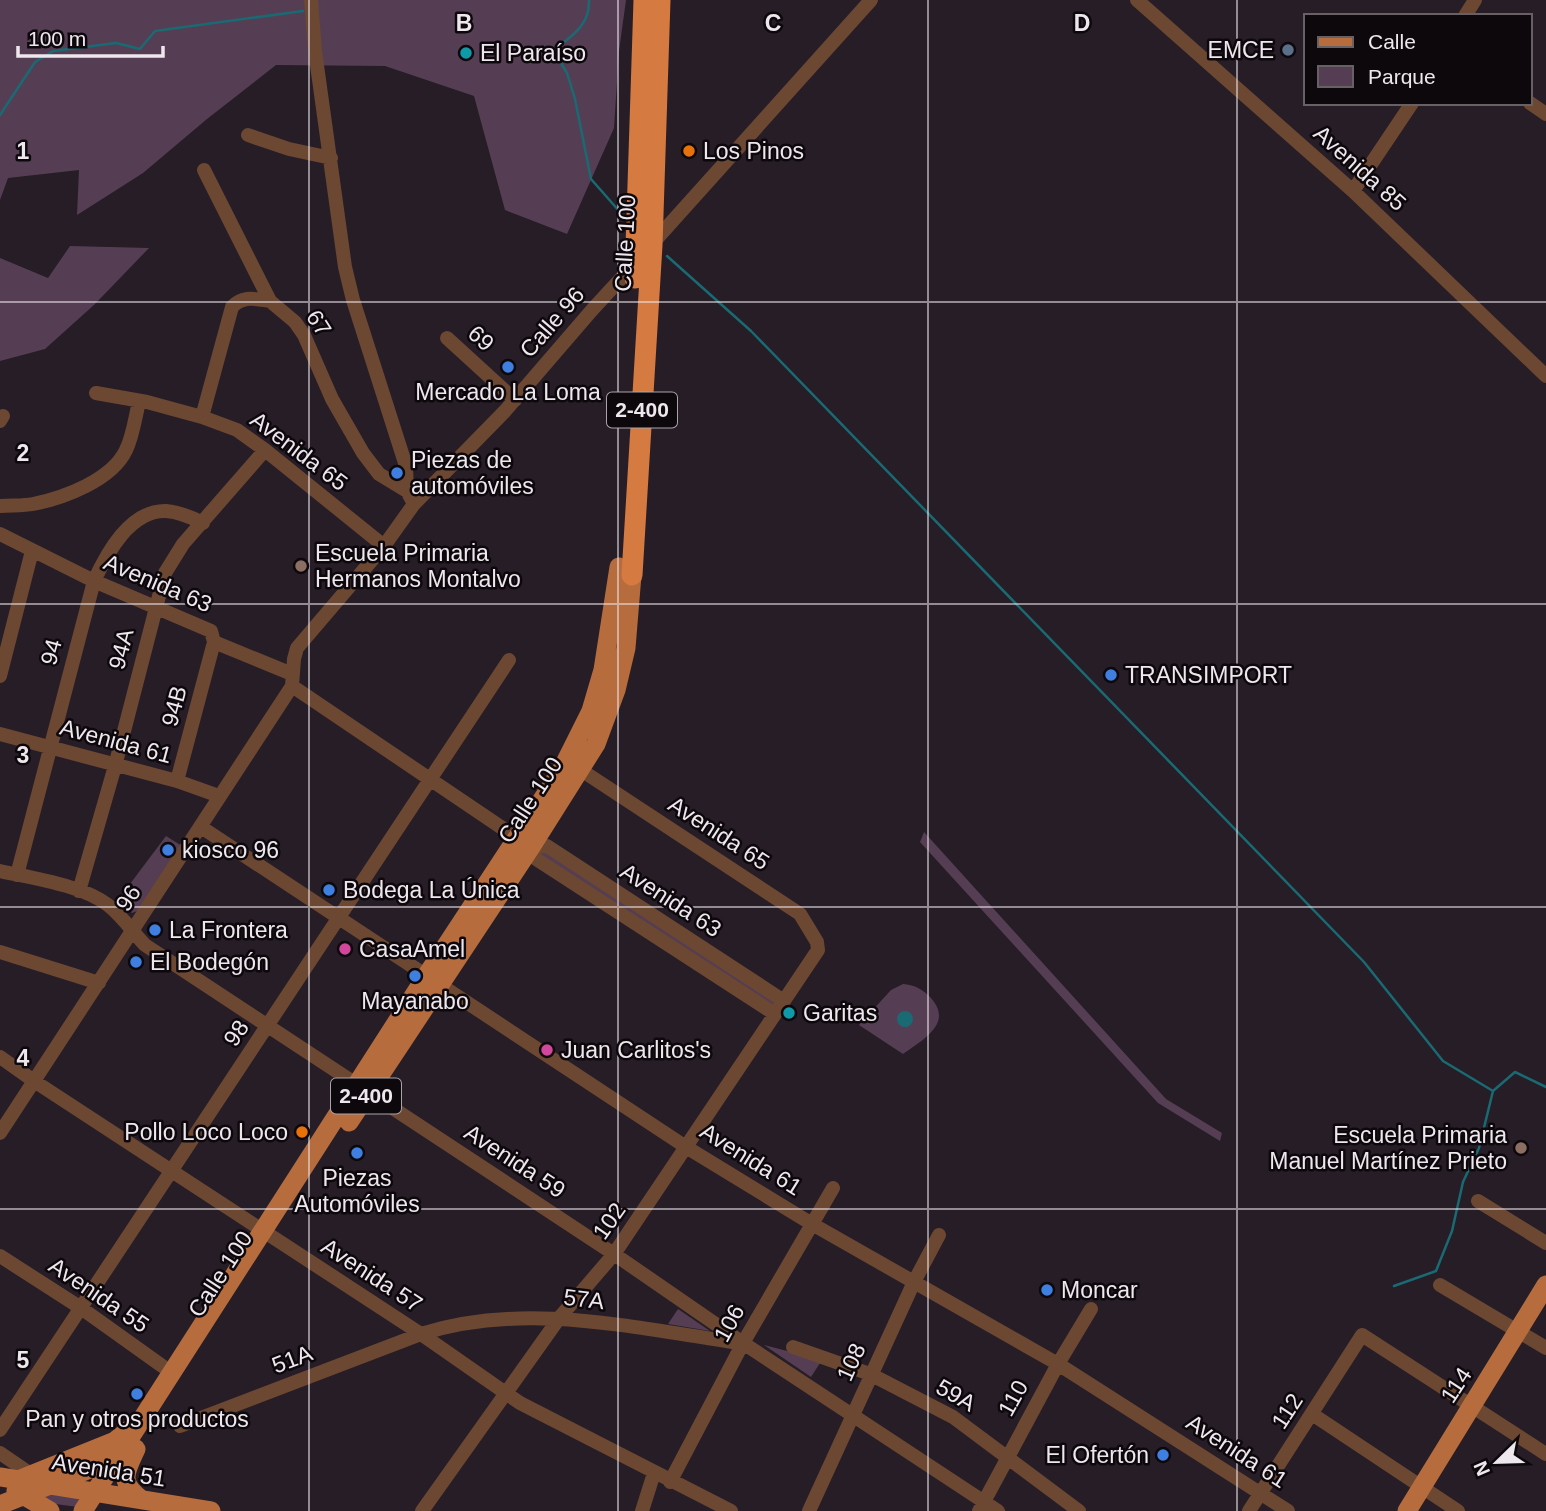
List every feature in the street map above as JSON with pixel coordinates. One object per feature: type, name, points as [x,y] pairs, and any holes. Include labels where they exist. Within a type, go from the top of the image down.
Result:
[{"type":"highway","name":"Calle 100","points":[[626,571],[644,0]]},
{"type":"highway","name":"Calle 100","points":[[626,571],[652,244],[660,0]]},
{"type":"main road","name":"Calle 100","points":[[83,1511],[100,1500],[136,1449],[268,1236],[434,979],[524,843],[581,771],[596,744],[616,690],[626,648],[626,571]]},
{"type":"main road","name":"Calle 100","points":[[524,843],[591,711],[626,571]]},
{"type":"main road","name":"Calle 100","points":[[100,1500],[117,1459],[172,1373],[268,1236]]},
{"type":"main road","name":"114","points":[[1408,1511],[1546,1286]]},
{"type":"main road","points":[[50,1511],[0,1506],[16,1483],[115,1441],[144,1417]]},
{"type":"main road","points":[[16,1483],[117,1459],[136,1449]]},
{"type":"main road","points":[[136,1449],[125,1480],[128,1488],[142,1500]]},
{"type":"main road","points":[[16,1483],[50,1511]]},
{"type":"main road","name":"Avenida 51","points":[[16,1483],[100,1500],[142,1500],[211,1511]]},
{"type":"street","points":[[312,0],[315,51],[348,278],[406,466],[411,498]]},
{"type":"street","name":"Calle 96","points":[[292,680],[297,648],[384,546],[411,498],[515,400],[592,310],[871,0]]},
{"type":"street","name":"Avenida 85","points":[[1137,0],[1353,191],[1546,376]]},
{"type":"street","points":[[1353,191],[1411,105]]},
{"type":"street","points":[[248,135],[289,149],[331,158]]},
{"type":"street","name":"67","points":[[204,170],[270,301],[295,322],[304,335],[332,399],[363,453],[379,474],[411,498]]},
{"type":"street","points":[[202,417],[232,307],[244,298],[270,301]]},
{"type":"street","name":"69","points":[[447,338],[515,400]]},
{"type":"street","name":"Avenida 65","points":[[96,393],[147,402],[237,430],[384,546]]},
{"type":"street","points":[[0,506],[31,505],[102,478],[115,467],[127,450],[139,402]]},
{"type":"street","name":"94A","points":[[79,891],[115,766],[155,607],[172,559],[265,450]]},
{"type":"street","name":"94","points":[[16,875],[94,581],[113,545],[136,523],[162,511],[175,512],[203,523]]},
{"type":"street","name":"Avenida 63","points":[[0,534],[94,581],[211,631],[214,642],[292,680],[524,843],[536,859],[775,1014]]},
{"type":"street","points":[[0,676],[32,551]]},
{"type":"street","name":"94B","points":[[177,781],[214,642]]},
{"type":"street","name":"98","points":[[0,1430],[509,660]]},
{"type":"street","name":"96","points":[[0,1133],[201,827],[292,680]]},
{"type":"street","name":"Avenida 61","points":[[0,734],[177,781],[219,796]]},
{"type":"street","name":"Avenida 65","points":[[581,771],[800,914],[818,946]]},
{"type":"street","name":"Avenida 61","points":[[201,827],[686,1147],[812,1224],[1058,1364],[1288,1511]]},
{"type":"street","name":"Avenida 63","points":[[524,843],[547,846],[784,1001]]},
{"type":"street","name":"Avenida 59","points":[[0,871],[79,891],[106,903],[121,916],[145,945],[614,1254],[982,1506],[998,1511]]},
{"type":"street","name":"102","points":[[422,1511],[561,1318],[614,1254],[818,950],[818,946]]},
{"type":"street","points":[[0,952],[99,983]]},
{"type":"street","name":"Avenida 57","points":[[0,1057],[268,1236],[421,1334],[505,1393],[670,1482],[731,1511]]},
{"type":"street","name":"106","points":[[670,1482],[743,1343],[833,1188]]},
{"type":"street","points":[[1478,1201],[1546,1243]]},
{"type":"street","name":"108","points":[[808,1511],[870,1374],[939,1235]]},
{"type":"street","name":"Avenida 55","points":[[0,1256],[81,1308],[172,1373]]},
{"type":"street","points":[[1440,1285],[1546,1348]]},
{"type":"street","name":"110","points":[[982,1506],[1007,1456],[1091,1309]]},
{"type":"street","name":"57A","points":[[421,1334],[448,1325],[481,1319],[561,1318],[743,1343]]},
{"type":"street","name":"51A","points":[[180,1426],[421,1334]]},
{"type":"street","name":"112","points":[[1249,1511],[1362,1335],[1472,1405]]},
{"type":"street","name":"59A","points":[[793,1347],[870,1374],[953,1417],[1079,1511]]},
{"type":"street","points":[[1472,1405],[1546,1454]]},
{"type":"street","points":[[1312,1414],[1458,1511]]},
{"type":"street","points":[[0,1453],[16,1483]]},
{"type":"street","points":[[642,1511],[654,1473]]},
{"type":"green space","points":[[0,0],[626,0],[619,51],[614,128],[567,234],[505,210],[474,96],[385,66],[276,65],[143,173],[77,215],[79,170],[8,178],[0,200]]},
{"type":"green space","points":[[70,246],[149,248],[95,304],[45,349],[0,361],[0,258],[48,278]]},
{"type":"green space","points":[[924,832],[1166,1099],[1222,1133],[1220,1141],[1158,1103],[920,842]]},
{"type":"green space","points":[[166,836],[182,846],[140,910],[132,913],[118,900]]},
{"type":"green space","points":[[545,849],[779,1002],[774,1010],[538,856]]},
{"type":"green space","points":[[903,984],[914,986],[928,995],[939,1014],[938,1022],[928,1036],[903,1054],[859,1025],[891,990]]},
{"type":"green space","points":[[678,1309],[710,1331],[668,1324]]},
{"type":"green space","points":[[764,1345],[822,1360],[811,1377]]},
{"type":"green space","points":[[40,1494],[70,1495],[80,1500],[78,1507],[48,1503]]},
{"type":"water","points":[[905,1011],[913,1019],[905,1027],[897,1019]]},
{"type":"waterway","points":[[589,0],[584,22],[557,48],[559,60],[567,73],[575,99],[591,179],[627,220]]},
{"type":"waterway","points":[[0,115],[35,62],[53,51],[116,43],[140,49],[155,31],[303,11]]},
{"type":"waterway","points":[[667,256],[751,331],[1364,962],[1443,1061],[1493,1091]]},
{"type":"waterway","points":[[1394,1286],[1436,1271],[1452,1231],[1463,1182],[1479,1148],[1493,1091],[1515,1072],[1546,1087]]},
{"type":"place","name":"EMCE","points":[[1288,50]]},
{"type":"place","name":"El Paraíso","points":[[466,53]]},
{"type":"place","name":"Los Pinos","points":[[689,151]]},
{"type":"place","name":"Mercado La Loma","points":[[508,367]]},
{"type":"place","name":"Piezas de automóviles","points":[[397,473]]},
{"type":"place","name":"Escuela Primaria Hermanos Montalvo","points":[[301,566]]},
{"type":"place","name":"TRANSIMPORT","points":[[1111,675]]},
{"type":"place","name":"kiosco 96","points":[[168,850]]},
{"type":"place","name":"Bodega La Única","points":[[329,890]]},
{"type":"place","name":"La Frontera","points":[[155,930]]},
{"type":"place","name":"CasaAmel","points":[[345,949]]},
{"type":"place","name":"El Bodegón","points":[[136,962]]},
{"type":"place","name":"Mayanabo","points":[[415,976]]},
{"type":"place","name":"Garitas","points":[[789,1013]]},
{"type":"place","name":"Juan Carlitos's","points":[[547,1050]]},
{"type":"place","name":"Pollo Loco Loco","points":[[302,1132]]},
{"type":"place","name":"Escuela Primaria Manuel Martínez Prieto","points":[[1521,1148]]},
{"type":"place","name":"Piezas Automóviles","points":[[357,1153]]},
{"type":"place","name":"Moncar","points":[[1047,1290]]},
{"type":"place","name":"Pan y otros productos","points":[[137,1394]]},
{"type":"place","name":"El Ofertón","points":[[1163,1455]]}]
